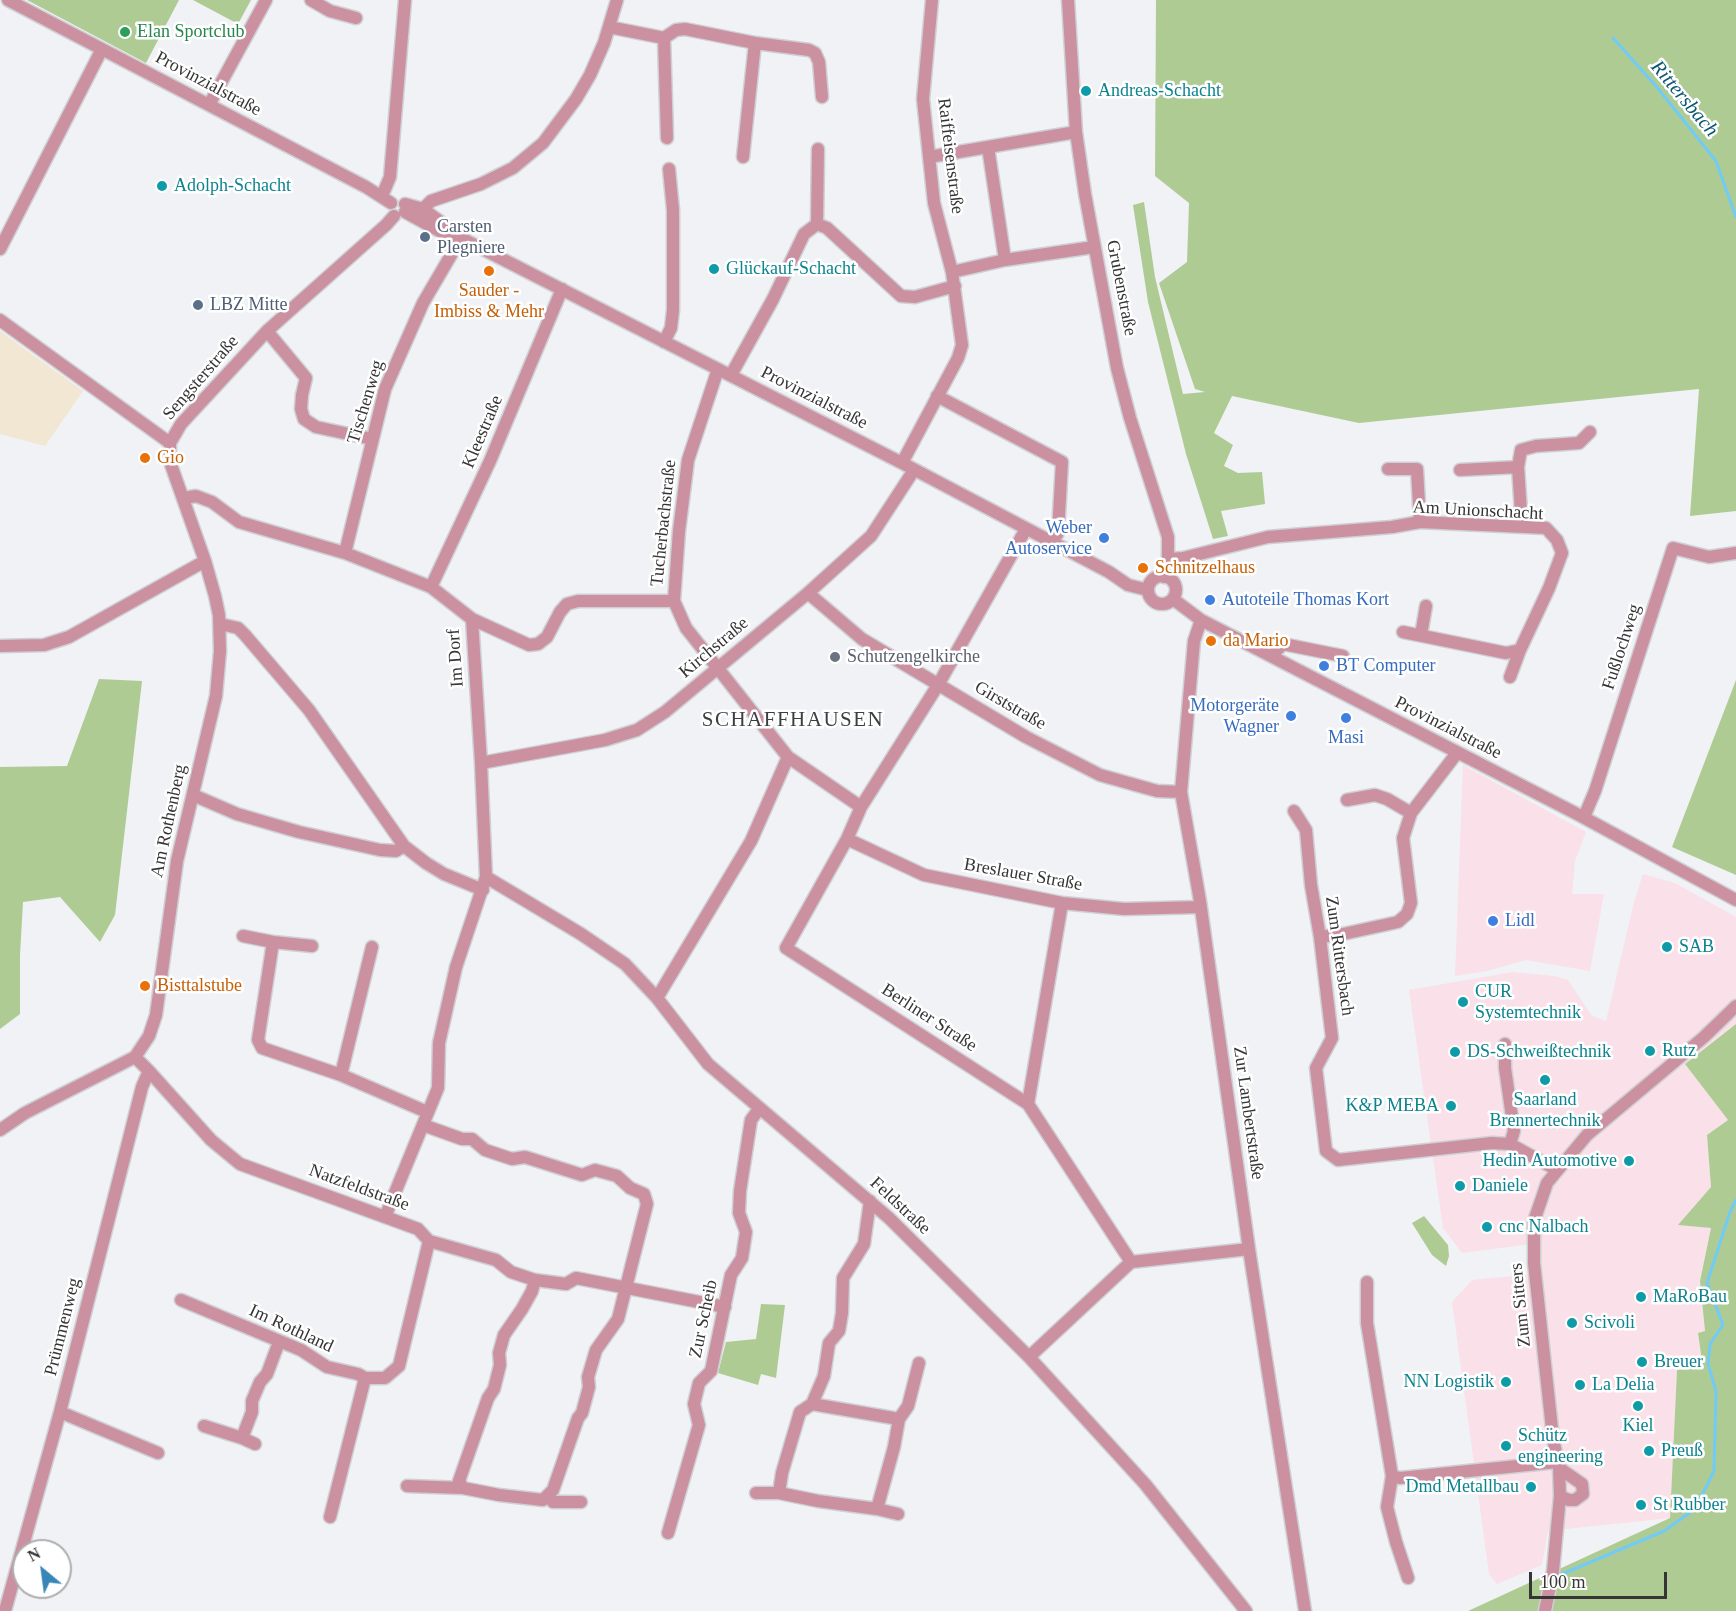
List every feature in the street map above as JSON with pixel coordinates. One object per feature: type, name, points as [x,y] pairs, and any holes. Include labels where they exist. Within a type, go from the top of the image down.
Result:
[{"type":"street","name":"Provinzialstraße","points":[[8,0],[386,199],[398,199],[401,210],[445,234],[461,238]]},
{"type":"street","points":[[209,105],[266,0]]},
{"type":"street","points":[[311,0],[330,11],[356,18]]},
{"type":"street","points":[[386,199],[390,177],[405,0]]},
{"type":"street","points":[[423,209],[431,201],[481,184],[534,153],[584,86],[599,56],[617,0]]},
{"type":"street","name":"Raiffeisenstraße","points":[[932,0],[923,99],[928,157],[934,203],[955,286],[962,336],[961,351],[937,396]]},
{"type":"street","name":"Grubenstraße","points":[[1068,0],[1076,132],[1094,247],[1117,368],[1130,418],[1168,537],[1168,559],[1164,577]]},
{"type":"street","points":[[609,27],[664,38],[676,30],[685,29],[755,43],[809,50],[815,53],[819,62],[822,97]]},
{"type":"street","points":[[664,38],[667,138]]},
{"type":"street","points":[[743,157],[755,43]]},
{"type":"street","points":[[0,249],[102,49]]},
{"type":"street","points":[[928,157],[1076,132]]},
{"type":"street","points":[[988,147],[1005,260]]},
{"type":"street","points":[[817,224],[818,150]]},
{"type":"street","points":[[664,342],[670,328],[673,310],[673,210],[669,169]]},
{"type":"street","name":"Provinzialstraße","points":[[401,210],[423,209],[461,238],[902,463],[1109,572],[1128,585],[1148,590]]},
{"type":"street","name":"Sengsterstraße","points":[[170,443],[181,424],[267,331],[401,210]]},
{"type":"street","points":[[817,224],[827,228],[901,296],[915,297],[955,286]]},
{"type":"street","points":[[731,375],[773,299],[804,234],[817,224]]},
{"type":"street","name":"Tischenweg","points":[[345,553],[385,389],[423,303],[461,238]]},
{"type":"street","points":[[952,272],[1005,260],[1094,247]]},
{"type":"street","name":"Kleestraße","points":[[431,587],[486,470],[562,289]]},
{"type":"street","points":[[0,320],[170,443]]},
{"type":"street","points":[[267,331],[306,378],[302,395],[304,419],[316,427],[372,439]]},
{"type":"street","name":"Tucherbachstraße","points":[[472,619],[530,645],[538,644],[546,637],[567,604],[578,601],[674,601],[679,531],[688,460],[718,369]]},
{"type":"street","points":[[902,463],[937,396],[1062,462],[1058,533],[1051,543]]},
{"type":"street","points":[[1522,527],[1518,467],[1521,450],[1536,446],[1579,443],[1590,432]]},
{"type":"street","name":"Am Rothenberg","points":[[135,1057],[149,1036],[156,1015],[177,861],[216,696],[220,651],[220,624],[205,561],[170,462],[170,443]]},
{"type":"street","points":[[1460,470],[1518,467]]},
{"type":"street","points":[[1388,469],[1417,469],[1420,522]]},
{"type":"street","name":"Kirchstraße","points":[[481,763],[605,740],[638,730],[665,712],[808,593],[870,536],[914,470]]},
{"type":"street","name":"Im Dorf","points":[[184,498],[196,496],[212,502],[239,522],[345,553],[431,587],[472,619],[481,763],[482,889]]},
{"type":"street","name":"Am Unionschacht","points":[[1168,559],[1183,558],[1268,537],[1392,527],[1420,522],[1546,528],[1557,540],[1562,553],[1510,676]]},
{"type":"street","name":"Berliner Straße","points":[[1026,529],[938,685],[861,807],[847,840],[786,948],[1028,1104],[1131,1262]]},
{"type":"street","name":"Fußlochweg","points":[[1584,817],[1595,791],[1673,548],[1709,557],[1736,553]]},
{"type":"street","points":[[0,646],[44,645],[69,637],[205,561]]},
{"type":"street","points":[[1164,577],[1169,578],[1176,590],[1173,599],[1165,603],[1156,603],[1150,597],[1148,590],[1152,580],[1164,577]]},
{"type":"street","name":"Girststraße","points":[[808,593],[862,639],[1026,737],[1100,775],[1157,791],[1181,792]]},
{"type":"street","name":"Provinzialstraße","points":[[1173,599],[1201,620],[1584,817],[1736,900]]},
{"type":"street","points":[[674,601],[686,628],[788,757],[861,807]]},
{"type":"street","points":[[1421,635],[1426,606]]},
{"type":"street","name":"Zur Lambertstraße","points":[[1201,620],[1194,641],[1181,792],[1201,907],[1249,1249],[1305,1611]]},
{"type":"street","name":"Feldstraße","points":[[220,624],[238,628],[309,710],[404,846],[444,874],[581,934],[625,964],[657,998],[708,1064],[870,1201],[1029,1357],[1145,1484],[1246,1611]]},
{"type":"street","points":[[1402,632],[1506,653],[1520,650]]},
{"type":"street","points":[[1271,656],[1283,644],[1343,656]]},
{"type":"street","points":[[1320,937],[1398,922],[1407,914],[1411,903],[1403,838],[1411,813],[1457,753]]},
{"type":"street","points":[[657,998],[751,841],[788,757]]},
{"type":"street","points":[[193,795],[237,814],[299,832],[381,850],[396,851],[404,846]]},
{"type":"street","points":[[1347,800],[1375,795],[1411,813]]},
{"type":"street","name":"Zum Rittersbach","points":[[1294,811],[1306,830],[1311,885],[1320,937],[1332,1038],[1316,1068],[1326,1151],[1338,1160],[1492,1143],[1510,1144],[1557,1170]]},
{"type":"street","name":"Breslauer Straße","points":[[847,840],[924,875],[1062,903],[1124,909],[1201,907]]},
{"type":"street","name":"Provinzialstraße","points":[[1710,885],[1736,894]]},
{"type":"street","points":[[385,1216],[438,1088],[440,1043],[456,967],[482,889]]},
{"type":"street","points":[[1028,1104],[1062,903]]},
{"type":"street","points":[[243,936],[312,946]]},
{"type":"street","points":[[273,942],[258,1040],[262,1048],[341,1075],[427,1112]]},
{"type":"street","points":[[341,1075],[372,947]]},
{"type":"street","name":"Zum Sitters","points":[[1545,1611],[1553,1570],[1560,1496],[1534,1263],[1534,1221],[1547,1183],[1587,1135],[1704,1037],[1736,1006]]},
{"type":"street","points":[[1505,1044],[1505,1068],[1514,1131],[1510,1144]]},
{"type":"street","points":[[0,1130],[25,1113],[135,1057],[149,1071]]},
{"type":"street","name":"Natzfeldstraße","points":[[149,1071],[211,1140],[240,1164],[418,1229],[429,1242],[496,1260],[511,1272],[534,1280],[566,1284],[576,1278],[725,1307]]},
{"type":"street","name":"Prümmenweg","points":[[5,1611],[5,1592],[60,1412],[142,1087],[149,1071]]},
{"type":"street","name":"Zur Scheib","points":[[668,1533],[699,1425],[694,1404],[696,1393],[699,1383],[711,1371],[731,1275],[742,1258],[746,1232],[739,1213],[740,1191],[751,1120],[759,1109]]},
{"type":"street","points":[[407,1486],[462,1488],[499,1496],[543,1500],[553,1490],[578,1418],[582,1413],[589,1387],[588,1377],[596,1350],[618,1319],[647,1204],[644,1194],[630,1188],[617,1176],[595,1170],[582,1175],[525,1157],[512,1159],[485,1150],[472,1139],[462,1139],[423,1125]]},
{"type":"street","points":[[779,1493],[782,1473],[800,1412],[812,1404],[824,1376],[829,1343],[839,1331],[843,1278],[864,1244],[870,1201]]},
{"type":"street","points":[[330,1517],[365,1378],[385,1378],[399,1366],[429,1242]]},
{"type":"street","points":[[1029,1357],[1131,1262],[1249,1249]]},
{"type":"street","points":[[462,1488],[459,1481],[488,1398],[494,1389],[504,1335],[532,1292],[534,1280]]},
{"type":"street","points":[[1367,1282],[1367,1323],[1392,1476],[1387,1507],[1408,1578]]},
{"type":"street","name":"Im Rothland","points":[[181,1299],[301,1350],[327,1367],[358,1374],[365,1378]]},
{"type":"street","points":[[242,1438],[252,1412],[252,1401],[267,1374],[279,1342]]},
{"type":"street","points":[[877,1509],[899,1419],[908,1406],[919,1363]]},
{"type":"street","points":[[812,1404],[899,1419]]},
{"type":"street","points":[[60,1412],[158,1453]]},
{"type":"street","points":[[204,1426],[255,1444]]},
{"type":"street","points":[[1392,1476],[1400,1478],[1558,1465],[1581,1484],[1582,1494],[1575,1500],[1560,1496]]},
{"type":"street","points":[[756,1493],[779,1493],[898,1514]]},
{"type":"street","points":[[548,1495],[553,1502],[581,1502]]},
{"type":"shaded area","points":[[0,331],[83,391],[45,446],[0,434]]},
{"type":"shaded area","points":[[1463,765],[1586,832],[1575,861],[1572,894],[1604,894],[1590,971],[1526,960],[1487,971],[1455,976]]},
{"type":"shaded area","points":[[1643,874],[1675,883],[1736,917],[1736,1024],[1685,1064],[1728,1120],[1707,1135],[1711,1187],[1679,1225],[1711,1228],[1700,1281],[1705,1331],[1698,1333],[1703,1369],[1677,1370],[1670,1518],[1548,1531],[1542,1565],[1497,1584],[1489,1574],[1452,1302],[1472,1280],[1542,1273],[1539,1243],[1462,1253],[1443,1228],[1409,990],[1513,972],[1554,976],[1568,980],[1592,1016],[1606,1021],[1634,902]]},
{"type":"green space","name":"Elan Sportclub","points":[[27,0],[179,0],[146,63]]},
{"type":"green space","points":[[193,0],[251,0],[238,24]]},
{"type":"green space","points":[[1156,0],[1736,0],[1736,511],[1690,516],[1699,389],[1359,423],[1232,396],[1214,433],[1233,445],[1224,466],[1238,473],[1262,472],[1265,504],[1221,511],[1228,536],[1213,539],[1186,454],[1148,302],[1133,205],[1144,202],[1155,277],[1183,394],[1205,392],[1195,389],[1159,283],[1187,262],[1189,203],[1155,176]]},
{"type":"green space","points":[[99,679],[142,681],[115,915],[100,942],[60,897],[23,902],[20,1014],[0,1029],[0,767],[67,766]]},
{"type":"green space","points":[[1736,680],[1736,875],[1672,847]]},
{"type":"green space","points":[[1736,1024],[1736,1611],[1468,1611],[1670,1518],[1677,1370],[1703,1368],[1698,1333],[1705,1331],[1700,1281],[1711,1228],[1678,1225],[1711,1187],[1707,1135],[1728,1120],[1685,1064]]},
{"type":"green space","points":[[1424,1216],[1448,1245],[1449,1256],[1446,1266],[1432,1255],[1412,1223]]},
{"type":"green space","points":[[761,1304],[785,1305],[776,1378],[761,1374],[758,1385],[718,1373],[726,1342],[756,1339]]},
{"type":"waterway","name":"Rittersbach","points":[[1613,38],[1656,86],[1716,161],[1736,217]]},
{"type":"waterway","name":"Rittersbach","points":[[1560,1575],[1664,1531],[1695,1509],[1714,1471],[1716,1391],[1708,1364],[1710,1344],[1723,1325],[1707,1283],[1736,1200]]},
{"type":"place","name":"Elan Sportclub","points":[[125,32]]},
{"type":"place","name":"Andreas-Schacht","points":[[1086,91]]},
{"type":"place","name":"Adolph-Schacht","points":[[162,186]]},
{"type":"place","name":"Carsten Plegniere","points":[[425,237]]},
{"type":"place","name":"Glückauf-Schacht","points":[[714,269]]},
{"type":"place","name":"Sauder - Imbiss & Mehr","points":[[489,271]]},
{"type":"place","name":"LBZ Mitte","points":[[198,305]]},
{"type":"place","name":"Gio","points":[[145,458]]},
{"type":"place","name":"Weber Autoservice","points":[[1104,538]]},
{"type":"place","name":"Schnitzelhaus","points":[[1143,568]]},
{"type":"place","name":"Autoteile Thomas Kort","points":[[1210,600]]},
{"type":"place","name":"da Mario","points":[[1211,641]]},
{"type":"place","name":"Schutzengelkirche","points":[[835,657]]},
{"type":"place","name":"BT Computer","points":[[1324,666]]},
{"type":"place","name":"Motorgeräte Wagner","points":[[1291,716]]},
{"type":"place","name":"Masi","points":[[1346,718]]},
{"type":"place","name":"Lidl","points":[[1493,921]]},
{"type":"place","name":"SAB","points":[[1667,947]]},
{"type":"place","name":"Bisttalstube","points":[[145,986]]},
{"type":"place","name":"CUR Systemtechnik","points":[[1463,1002]]},
{"type":"place","name":"Rutz","points":[[1650,1051]]},
{"type":"place","name":"DS-Schweißtechnik","points":[[1455,1052]]},
{"type":"place","name":"Saarland Brennertechnik","points":[[1545,1080]]},
{"type":"place","name":"K&P MEBA","points":[[1451,1106]]},
{"type":"place","name":"Hedin Automotive","points":[[1629,1161]]},
{"type":"place","name":"Daniele","points":[[1460,1186]]},
{"type":"place","name":"cnc Nalbach","points":[[1487,1227]]},
{"type":"place","name":"MaRoBau","points":[[1641,1297]]},
{"type":"place","name":"Scivoli","points":[[1572,1323]]},
{"type":"place","name":"Breuer","points":[[1642,1362]]},
{"type":"place","name":"NN Logistik","points":[[1506,1382]]},
{"type":"place","name":"La Delia","points":[[1580,1385]]},
{"type":"place","name":"Kiel","points":[[1638,1406]]},
{"type":"place","name":"Schütz engineering","points":[[1506,1446]]},
{"type":"place","name":"Preuß","points":[[1649,1451]]},
{"type":"place","name":"Dmd Metallbau","points":[[1531,1487]]},
{"type":"place","name":"St Rubber","points":[[1641,1505]]},
{"type":"district","name":"SCHAFFHAUSEN","points":[[793,720]]}]
